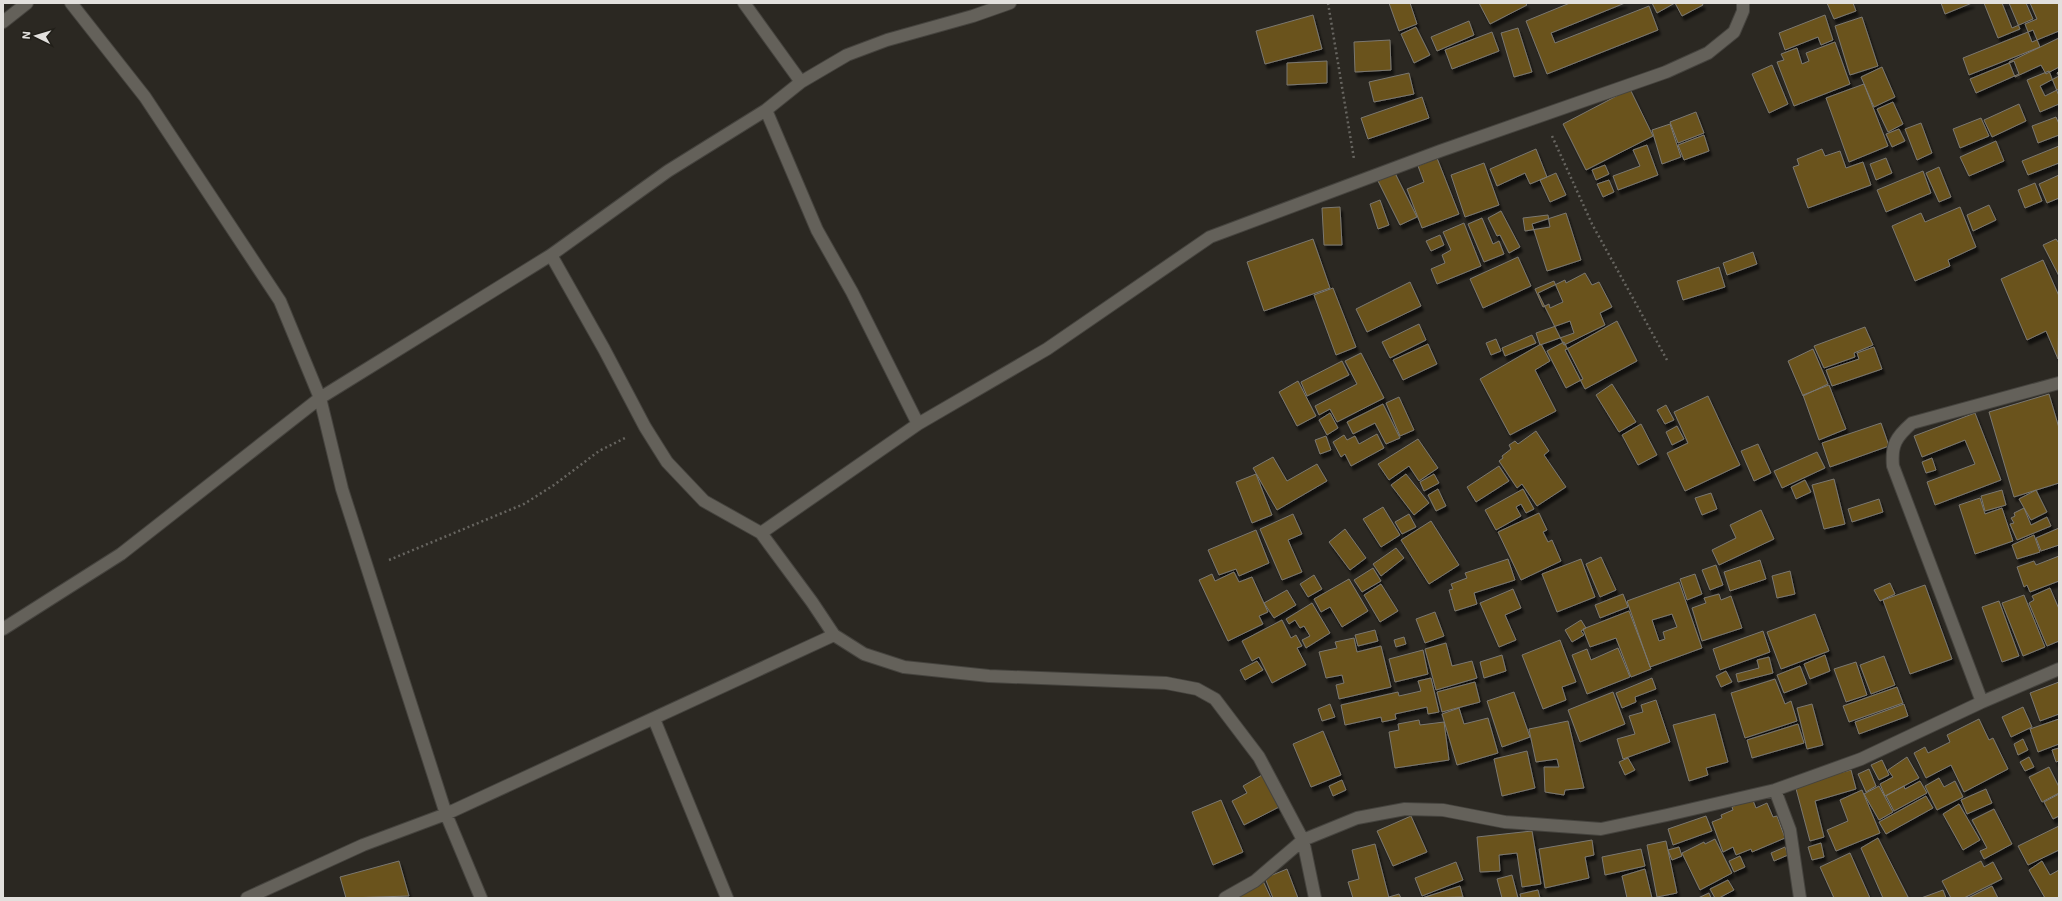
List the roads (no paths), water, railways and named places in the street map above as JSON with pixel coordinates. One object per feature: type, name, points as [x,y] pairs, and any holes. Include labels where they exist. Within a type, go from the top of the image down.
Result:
[{"type":"street","points":[[3,22],[27,3]]},
{"type":"street","points":[[71,3],[145,97],[280,301],[320,398],[342,489],[397,665],[446,814],[482,898]]},
{"type":"street","points":[[744,3],[801,82]]},
{"type":"street","points":[[3,629],[121,554],[320,398],[551,255],[668,171],[766,110],[801,82],[847,55],[887,40],[973,16],[1010,3]]},
{"type":"street","points":[[762,533],[918,424],[1046,349],[1210,237],[1358,183],[1440,151],[1666,72],[1708,53],[1734,32],[1743,11],[1743,3]]},
{"type":"street","points":[[766,110],[817,230],[852,292],[918,424]]},
{"type":"street","points":[[551,255],[604,349],[645,427],[667,462],[704,501],[762,533],[834,635],[864,654],[904,667],[989,676],[1166,683],[1197,689],[1215,699],[1259,757],[1303,840],[1315,898]]},
{"type":"street","points":[[1982,702],[1893,466],[1892,453],[1898,435],[1912,423],[2059,383]]},
{"type":"street","points":[[247,898],[363,845],[446,814],[834,635]]},
{"type":"street","points":[[1225,898],[1255,881],[1303,840],[1357,818],[1404,809],[1443,810],[1505,822],[1600,830],[1775,790],[1861,759],[1982,702],[2059,669]]},
{"type":"street","points":[[654,718],[727,898]]},
{"type":"street","points":[[1775,790],[1790,830],[1800,898]]}]
